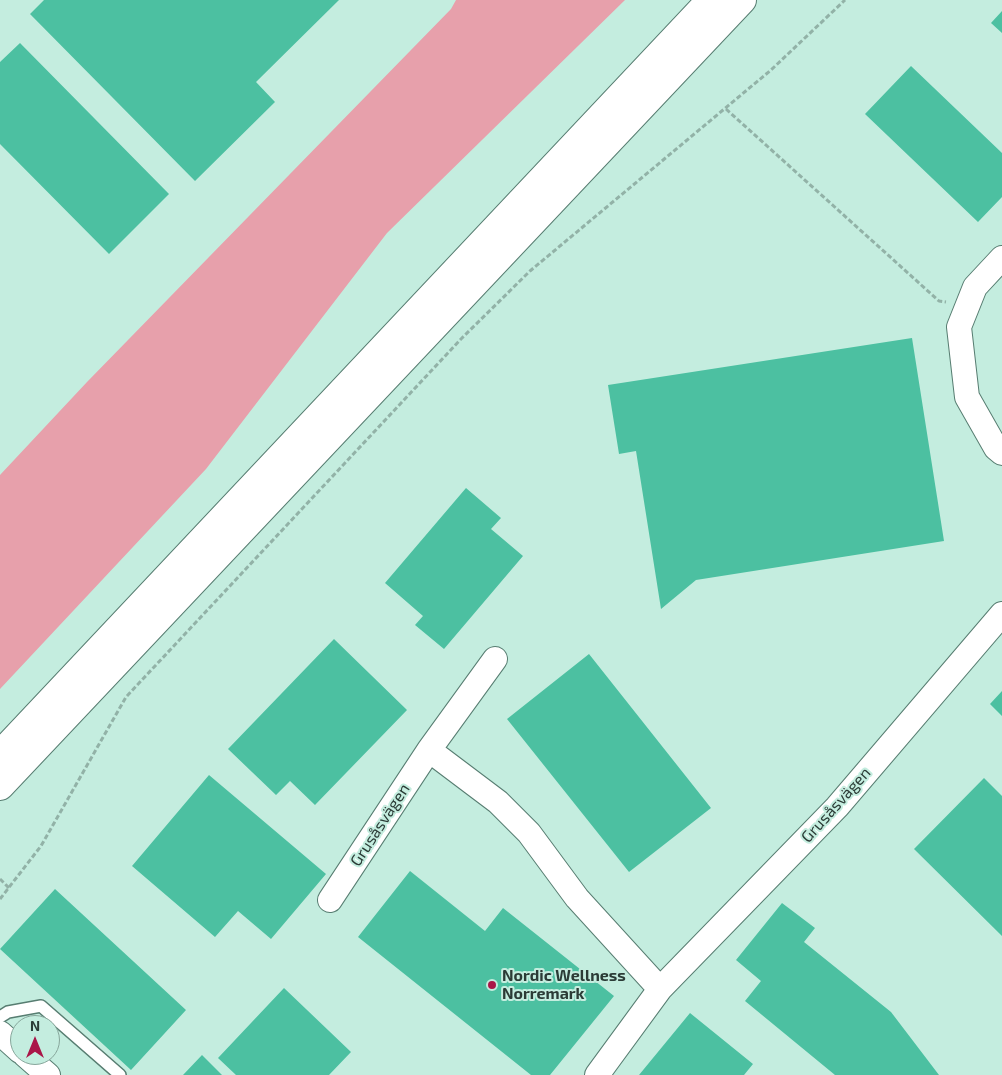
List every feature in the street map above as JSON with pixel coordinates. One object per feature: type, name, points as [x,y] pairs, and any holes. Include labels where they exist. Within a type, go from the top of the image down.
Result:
[{"type":"main road","points":[[0,755],[711,0]]},
{"type":"main road","points":[[0,786],[742,0]]},
{"type":"street","points":[[1002,258],[975,287],[959,327],[967,397],[996,448],[1002,453]]},
{"type":"street","name":"Grusåsvägen","points":[[597,1075],[660,989],[837,807],[1002,614]]},
{"type":"street","name":"Grusåsvägen","points":[[330,900],[429,750],[496,658]]},
{"type":"street","points":[[429,750],[498,802],[529,832],[577,898],[660,989]]},
{"type":"street","points":[[0,1033],[10,1042]]},
{"type":"street","points":[[36,1065],[48,1075]]},
{"type":"lane","points":[[0,1017],[8,1012],[41,1006],[120,1075]]},
{"type":"path","points":[[0,899],[41,846],[126,697],[460,339],[530,272],[726,109],[771,70],[845,0]]},
{"type":"path","points":[[726,109],[939,301],[967,307]]},
{"type":"path","points":[[0,879],[9,888]]},
{"type":"shaded area","points":[[456,0],[625,0],[387,233],[206,469],[0,689],[0,475],[87,382],[451,9]]},
{"type":"building","points":[[44,0],[339,0],[256,82],[275,102],[195,181],[30,14]]},
{"type":"building","points":[[1002,11],[1002,33],[991,23]]},
{"type":"building","points":[[20,43],[169,194],[109,254],[0,144],[0,62]]},
{"type":"building","points":[[911,66],[1002,153],[1002,197],[978,222],[865,114]]},
{"type":"building","points":[[912,338],[944,541],[696,580],[661,609],[636,451],[619,454],[608,385]]},
{"type":"building","points":[[466,488],[501,518],[491,529],[523,556],[444,649],[415,625],[423,616],[385,583]]},
{"type":"building","points":[[334,639],[407,710],[315,805],[290,781],[276,795],[228,749]]},
{"type":"building","points":[[589,654],[711,808],[629,872],[507,719]]},
{"type":"building","points":[[1002,691],[1002,716],[990,704]]},
{"type":"building","points":[[209,775],[326,874],[271,939],[238,911],[215,937],[132,866]]},
{"type":"building","points":[[984,778],[1002,796],[1002,936],[914,849]]},
{"type":"building","points":[[410,871],[485,931],[503,908],[614,996],[550,1075],[531,1075],[358,937]]},
{"type":"building","points":[[55,889],[186,1010],[131,1070],[0,949]]},
{"type":"building","points":[[782,903],[815,928],[804,942],[891,1012],[939,1075],[835,1075],[745,1001],[761,981],[736,960]]},
{"type":"building","points":[[284,988],[351,1052],[329,1075],[236,1075],[218,1058]]},
{"type":"building","points":[[690,1013],[753,1064],[744,1075],[639,1075]]},
{"type":"building","points":[[202,1055],[222,1075],[183,1075]]},
{"type":"place","name":"Nordic Wellness Norremark","points":[[492,985]]}]
